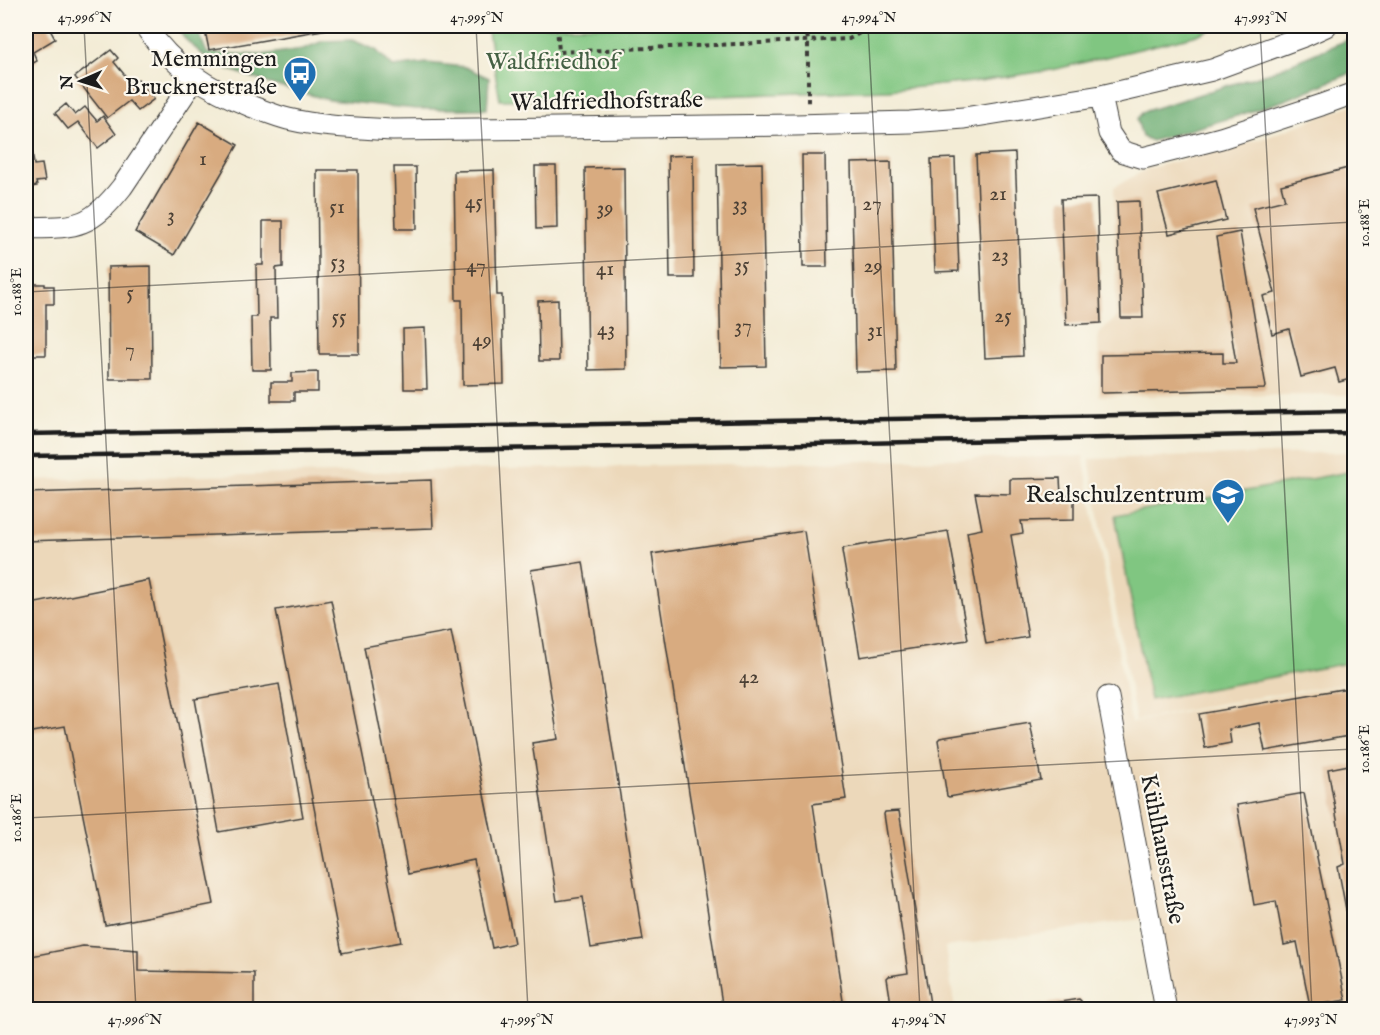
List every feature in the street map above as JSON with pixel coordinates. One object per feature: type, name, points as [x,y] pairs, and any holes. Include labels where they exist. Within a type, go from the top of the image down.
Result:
[{"type":"street","name":"Waldfriedhofstraße","points":[[145,26],[170,56],[195,78],[228,97],[287,118],[342,127],[393,130],[910,123],[964,118],[1101,96],[1212,70],[1326,26]]},
{"type":"street","points":[[26,228],[82,224],[96,216],[123,188],[195,78]]},
{"type":"street","points":[[1101,96],[1109,133],[1121,151],[1143,158],[1221,138],[1354,93]]},
{"type":"street","name":"Kühlhausstraße","points":[[1108,697],[1166,1010]]},
{"type":"path","points":[[557,26],[559,52],[849,39],[872,26]]},
{"type":"path","points":[[806,26],[808,110]]},
{"type":"shaded area","points":[[1354,104],[1354,395],[1099,396],[1098,334],[1116,318],[1114,187],[1147,169],[1265,138]]},
{"type":"shaded area","name":"Realschulzentrum","points":[[1354,452],[1354,682],[1212,705],[1136,721],[1089,459]]},
{"type":"shaded area","points":[[1083,456],[1131,723],[1354,683],[1354,1009],[1169,1009],[1148,918],[945,947],[955,1009],[26,1009],[26,480]]},
{"type":"green space","points":[[176,26],[196,26],[207,53],[262,55],[303,49],[323,41],[352,40],[376,50],[393,67],[427,63],[465,67],[489,78],[487,109],[416,109],[329,100],[270,84],[212,63],[184,38]]},
{"type":"green space","name":"Waldfriedhof","points":[[487,26],[1219,26],[1194,36],[1052,70],[973,82],[888,90],[692,97],[500,100]]},
{"type":"green space","points":[[1354,37],[1354,72],[1285,100],[1240,115],[1152,141],[1142,137],[1137,119],[1143,112],[1271,72]]},
{"type":"green space","name":"Realschulzentrum","points":[[1354,471],[1354,662],[1150,700],[1115,515]]},
{"type":"building","points":[[26,26],[48,26],[55,39],[33,52],[37,61],[26,67]]},
{"type":"building","points":[[204,26],[339,26],[339,27],[209,50]]},
{"type":"building","points":[[111,50],[118,58],[114,62],[132,84],[138,79],[154,99],[138,111],[129,101],[107,118],[75,77]]},
{"type":"building","points":[[66,104],[75,115],[85,107],[97,121],[103,116],[116,134],[98,148],[78,122],[68,129],[55,113]]},
{"type":"building","points":[[26,111],[34,165],[42,164],[45,181],[36,182],[37,186],[26,188]]},
{"type":"building","points":[[199,122],[238,145],[174,255],[135,232]]},
{"type":"building","points":[[1015,153],[1023,356],[985,358],[976,155]]},
{"type":"building","points":[[693,155],[694,278],[670,278],[668,156]]},
{"type":"building","points":[[802,155],[825,155],[827,267],[803,267]]},
{"type":"building","points":[[955,158],[959,271],[935,272],[931,159]]},
{"type":"building","points":[[891,162],[896,371],[856,372],[851,163]]},
{"type":"building","points":[[762,163],[766,366],[721,367],[717,164]]},
{"type":"building","points":[[535,166],[556,166],[557,228],[536,229]]},
{"type":"building","points":[[394,167],[416,167],[417,229],[396,229]]},
{"type":"building","points":[[624,167],[626,369],[588,370],[585,168]]},
{"type":"building","points":[[1348,168],[1354,195],[1354,378],[1339,382],[1335,368],[1301,377],[1289,329],[1272,334],[1263,296],[1275,293],[1253,208],[1285,200],[1281,185]]},
{"type":"building","points":[[317,170],[358,170],[359,354],[319,354]]},
{"type":"building","points":[[494,170],[497,295],[502,295],[504,384],[463,385],[462,300],[456,300],[454,171]]},
{"type":"building","points":[[1216,180],[1226,220],[1169,234],[1158,194]]},
{"type":"building","points":[[1097,198],[1101,323],[1066,325],[1061,199]]},
{"type":"building","points":[[1139,201],[1143,318],[1121,318],[1117,202]]},
{"type":"building","points":[[263,221],[283,221],[283,267],[276,268],[277,318],[270,318],[271,370],[252,370],[251,317],[257,317],[256,265],[263,265]]},
{"type":"building","points":[[1240,232],[1266,387],[1264,389],[1101,392],[1101,355],[1223,353],[1223,363],[1236,363],[1216,237]]},
{"type":"building","points":[[26,253],[30,253],[30,277],[26,277]]},
{"type":"building","points":[[151,266],[152,379],[109,379],[108,267]]},
{"type":"building","points":[[26,284],[54,286],[54,304],[46,304],[46,355],[26,355]]},
{"type":"building","points":[[558,300],[559,361],[539,361],[538,301]]},
{"type":"building","points":[[425,328],[427,389],[404,389],[403,329]]},
{"type":"building","points":[[318,372],[318,392],[294,392],[294,401],[271,401],[271,382],[292,382],[292,373]]},
{"type":"building","points":[[1060,478],[1061,495],[1074,495],[1074,520],[1021,521],[1023,533],[1011,535],[1028,637],[986,644],[967,532],[982,529],[975,493],[1010,494],[1010,479]]},
{"type":"building","points":[[431,480],[433,528],[26,541],[26,493]]},
{"type":"building","points":[[804,531],[846,799],[813,804],[843,1001],[789,1010],[723,1010],[652,554]]},
{"type":"building","points":[[948,531],[968,639],[860,657],[842,551],[844,548]]},
{"type":"building","points":[[583,562],[643,940],[591,948],[583,897],[557,901],[532,743],[558,739],[531,570]]},
{"type":"building","points":[[149,580],[214,904],[105,925],[65,726],[26,733],[26,605]]},
{"type":"building","points":[[331,600],[401,942],[342,953],[276,610]]},
{"type":"building","points":[[451,631],[514,943],[492,948],[474,860],[408,874],[364,647]]},
{"type":"building","points":[[279,684],[303,817],[219,832],[195,699]]},
{"type":"building","points":[[1354,687],[1354,735],[1265,751],[1259,723],[1229,729],[1231,743],[1205,748],[1199,714]]},
{"type":"building","points":[[1030,723],[1041,780],[947,796],[938,740],[940,738]]},
{"type":"building","points":[[1354,764],[1353,947],[1338,867],[1345,864],[1328,769]]},
{"type":"building","points":[[1304,793],[1346,1000],[1310,1006],[1297,942],[1284,945],[1276,901],[1254,905],[1237,805]]},
{"type":"building","points":[[899,811],[931,1010],[892,1010],[887,978],[908,973],[884,814]]},
{"type":"building","points":[[83,946],[138,950],[138,971],[254,973],[254,1010],[26,1010],[26,957]]},
{"type":"building","points":[[1079,999],[1083,1010],[1023,1010],[1022,1008]]},
{"type":"railway","points":[[26,434],[1354,411]]},
{"type":"railway","points":[[26,456],[1354,433]]},
{"type":"place","name":"Memmingen Brucknerstraße","points":[[300,102]]},
{"type":"place","name":"Realschulzentrum","points":[[1228,524]]}]
